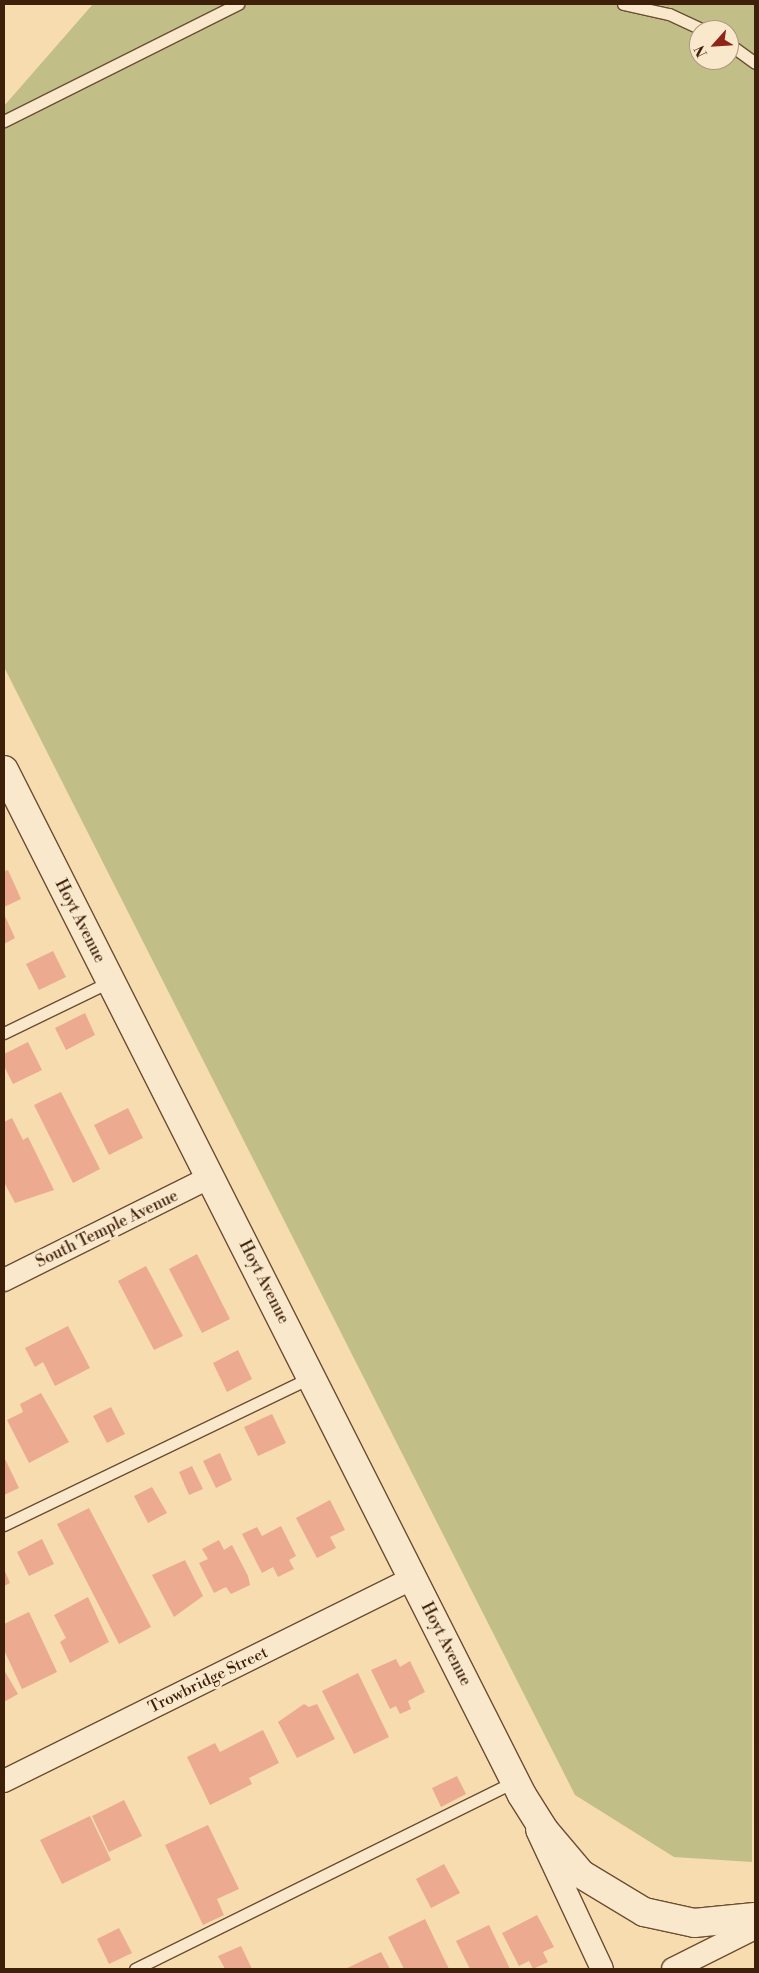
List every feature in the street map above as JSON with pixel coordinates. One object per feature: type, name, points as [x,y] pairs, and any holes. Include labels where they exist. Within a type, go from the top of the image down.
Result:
[{"type":"main road","name":"Hoyt Avenue","points":[[7,783],[111,980],[519,1788],[561,1854],[581,1874],[628,1905],[662,1918],[713,1923],[755,1917]]},
{"type":"street","name":"South Temple Avenue","points":[[4,1280],[211,1178]]},
{"type":"street","name":"Trowbridge Street","points":[[4,1781],[413,1578]]},
{"type":"street","name":"Hoyt Avenue","points":[[519,1788],[602,1969]]},
{"type":"street","points":[[673,1969],[755,1928]]},
{"type":"lane","points":[[4,121],[238,4]]},
{"type":"lane","points":[[623,4],[669,14],[689,23]]},
{"type":"lane","points":[[739,51],[755,63]]},
{"type":"lane","points":[[4,1033],[111,980]]},
{"type":"lane","points":[[4,1525],[312,1377]]},
{"type":"lane","points":[[135,1969],[519,1788]]},
{"type":"shaded area","points":[[93,4],[755,4],[752,1862],[674,1857],[575,1795],[4,667],[4,106]]},
{"type":"building","points":[[8,870],[21,899],[4,907],[4,871]]},
{"type":"building","points":[[4,914],[15,938],[4,944]]},
{"type":"building","points":[[53,951],[66,977],[39,990],[26,964]]},
{"type":"building","points":[[85,1013],[95,1035],[66,1050],[55,1028]]},
{"type":"building","points":[[28,1042],[42,1070],[13,1084],[4,1066],[4,1054]]},
{"type":"building","points":[[61,1092],[100,1169],[73,1183],[34,1105]]},
{"type":"building","points":[[128,1108],[143,1138],[109,1155],[94,1125]]},
{"type":"building","points":[[12,1118],[23,1140],[28,1137],[54,1190],[15,1203],[4,1182],[4,1122]]},
{"type":"building","points":[[197,1254],[230,1319],[202,1333],[169,1269]]},
{"type":"building","points":[[146,1266],[183,1336],[154,1350],[118,1281]]},
{"type":"building","points":[[68,1326],[90,1368],[55,1386],[43,1362],[35,1367],[25,1348]]},
{"type":"building","points":[[238,1350],[252,1379],[227,1392],[213,1363]]},
{"type":"building","points":[[41,1393],[69,1442],[29,1463],[7,1420],[23,1412],[20,1404]]},
{"type":"building","points":[[111,1407],[125,1434],[107,1443],[93,1416]]},
{"type":"building","points":[[272,1414],[286,1443],[258,1456],[244,1427]]},
{"type":"building","points":[[220,1453],[232,1480],[216,1488],[203,1461]]},
{"type":"building","points":[[4,1460],[19,1488],[4,1495]]},
{"type":"building","points":[[192,1466],[203,1489],[189,1495],[179,1472]]},
{"type":"building","points":[[152,1487],[167,1513],[148,1523],[134,1496]]},
{"type":"building","points":[[330,1500],[345,1530],[330,1537],[336,1548],[317,1558],[296,1518]]},
{"type":"building","points":[[89,1508],[151,1627],[119,1644],[57,1524]]},
{"type":"building","points":[[281,1526],[296,1556],[289,1560],[294,1569],[278,1577],[273,1567],[262,1573],[242,1534],[257,1527],[262,1536]]},
{"type":"building","points":[[42,1539],[54,1564],[29,1576],[17,1552]]},
{"type":"building","points":[[219,1540],[224,1550],[232,1545],[248,1576],[250,1585],[231,1594],[226,1587],[214,1593],[199,1563],[208,1559],[202,1549]]},
{"type":"building","points":[[185,1560],[203,1596],[174,1617],[152,1575]]},
{"type":"building","points":[[4,1569],[10,1583],[4,1586]]},
{"type":"building","points":[[88,1597],[109,1642],[70,1663],[60,1642],[66,1638],[54,1615]]},
{"type":"building","points":[[29,1612],[57,1672],[22,1689],[4,1650],[4,1624]]},
{"type":"building","points":[[396,1659],[400,1667],[410,1661],[425,1692],[408,1701],[411,1709],[400,1714],[396,1706],[390,1709],[371,1670]]},
{"type":"building","points":[[4,1670],[18,1694],[4,1702]]},
{"type":"building","points":[[358,1673],[389,1737],[354,1754],[322,1691]]},
{"type":"building","points":[[304,1704],[309,1707],[317,1704],[335,1739],[297,1758],[278,1722]]},
{"type":"building","points":[[263,1730],[279,1763],[249,1778],[252,1784],[210,1805],[187,1757],[215,1743],[220,1752]]},
{"type":"building","points":[[457,1776],[466,1794],[441,1807],[432,1788]]},
{"type":"building","points":[[124,1800],[142,1836],[109,1852],[92,1816]]},
{"type":"building","points":[[90,1816],[111,1860],[62,1884],[40,1840]]},
{"type":"building","points":[[208,1825],[239,1889],[217,1899],[224,1915],[203,1925],[165,1845]]},
{"type":"building","points":[[444,1864],[460,1893],[431,1908],[416,1879]]},
{"type":"building","points":[[537,1915],[554,1947],[543,1952],[548,1962],[533,1969],[529,1961],[519,1966],[502,1933]]},
{"type":"building","points":[[425,1919],[449,1969],[404,1969],[388,1937]]},
{"type":"building","points":[[489,1925],[510,1969],[470,1969],[456,1941]]},
{"type":"building","points":[[119,1928],[132,1953],[109,1964],[97,1939]]},
{"type":"building","points":[[241,1946],[252,1969],[225,1969],[218,1956]]},
{"type":"building","points":[[381,1952],[390,1969],[345,1969]]}]
